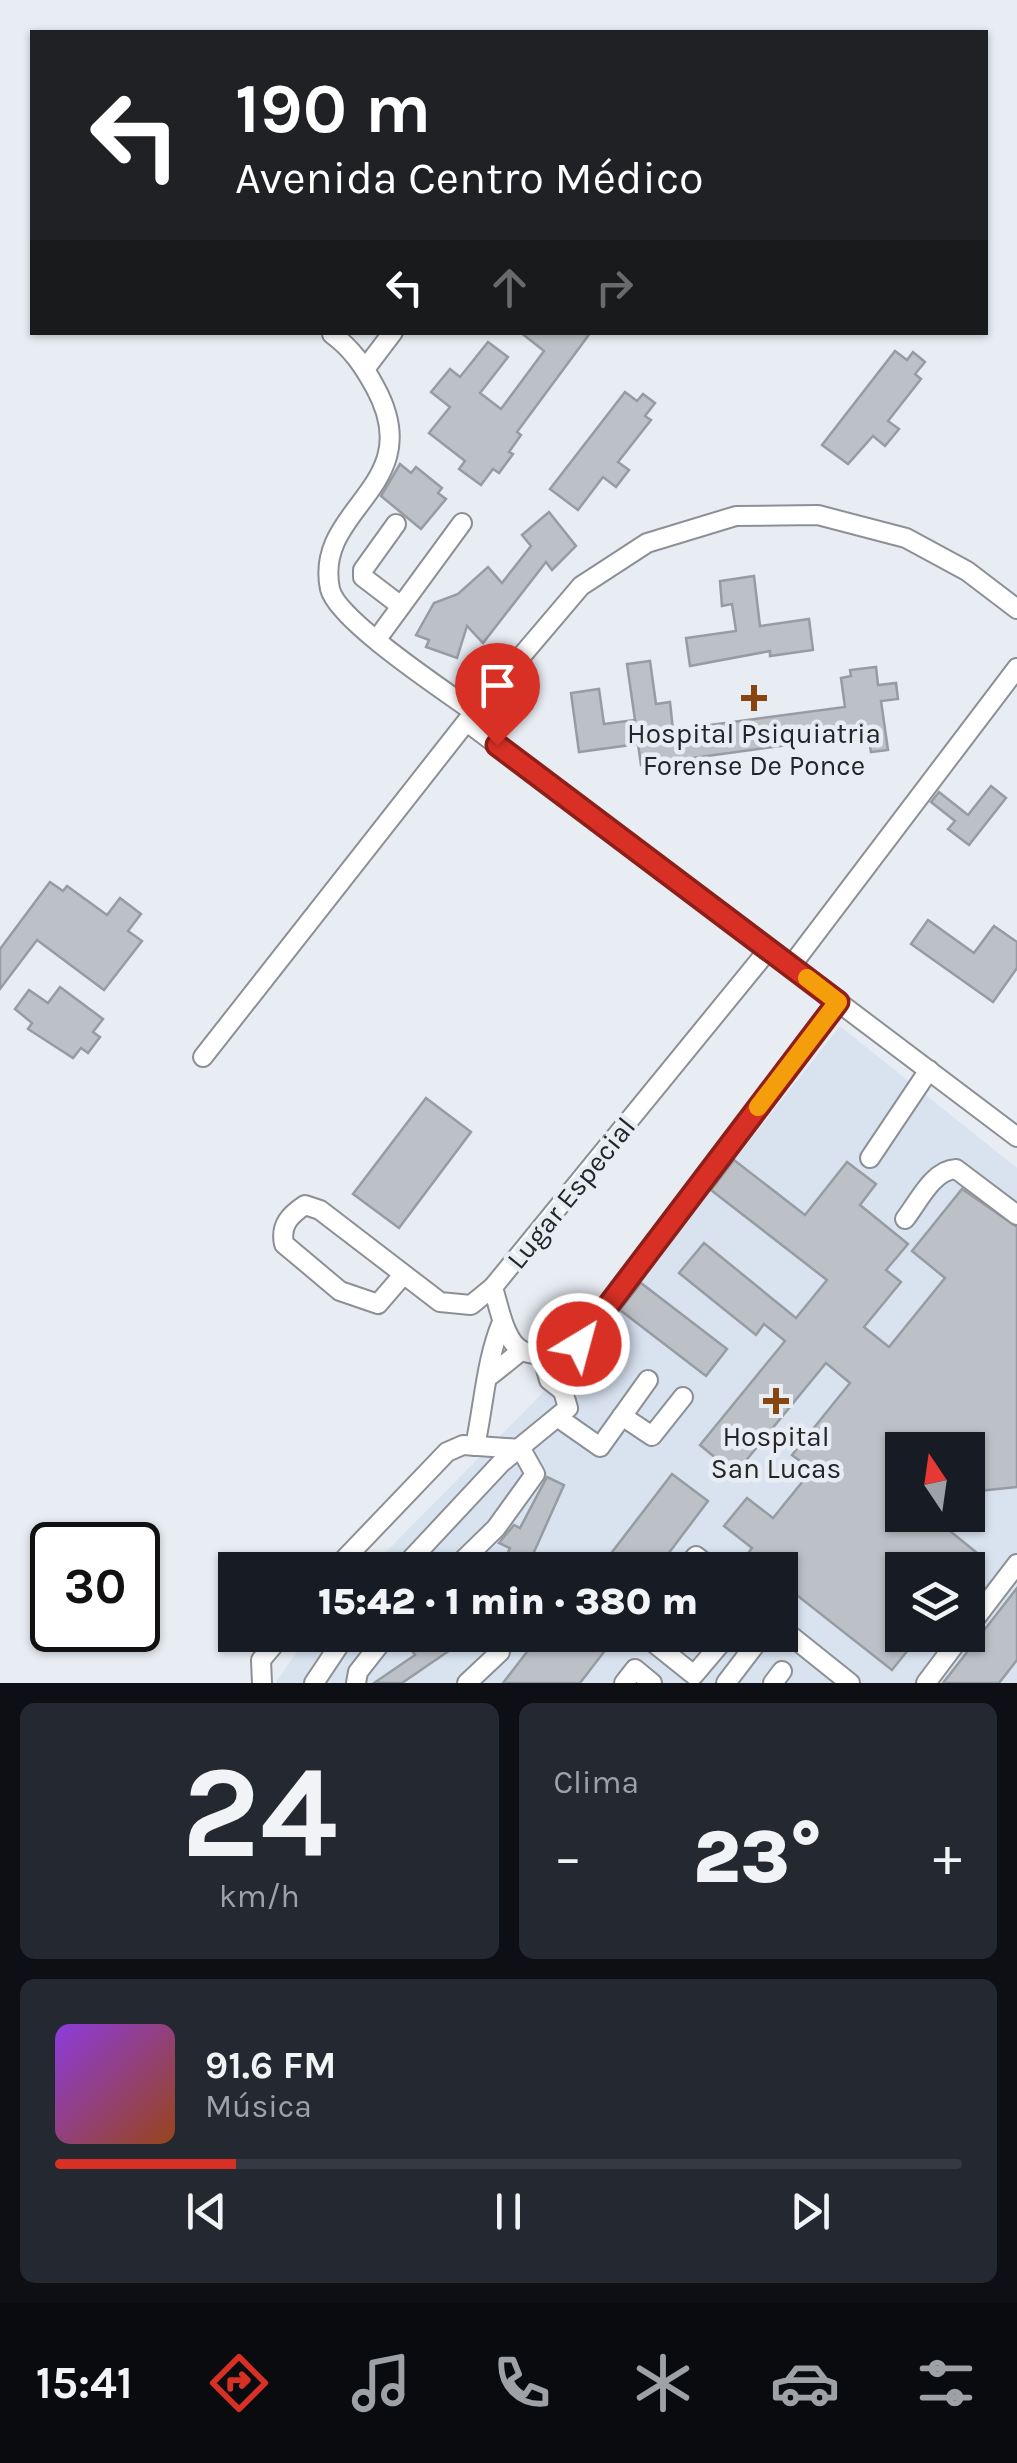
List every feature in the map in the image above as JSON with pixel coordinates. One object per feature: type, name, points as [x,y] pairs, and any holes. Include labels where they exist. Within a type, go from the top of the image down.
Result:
[{"type":"street","points":[[333,335],[352,349],[388,412],[391,446],[380,476],[332,544],[330,590],[350,619],[769,949],[1017,1138]]},
{"type":"street","points":[[365,369],[391,335]]},
{"type":"street","points":[[203,1057],[471,717],[580,586],[648,543],[736,516],[818,515],[906,538],[967,571],[1017,609]]},
{"type":"street","points":[[377,639],[462,523]]},
{"type":"street","points":[[396,524],[363,577],[401,606]]},
{"type":"street","points":[[791,966],[1017,668]]},
{"type":"street","name":"Lugar Especial","points":[[521,1351],[502,1322],[493,1287],[769,949]]},
{"type":"street","points":[[490,1375],[521,1351],[550,1355],[579,1344],[838,1002]]},
{"type":"street","points":[[870,1158],[929,1070]]},
{"type":"street","points":[[905,1218],[940,1172],[950,1169],[956,1169],[1017,1215]]},
{"type":"street","points":[[403,1275],[378,1304],[340,1291],[284,1244],[282,1234],[289,1216],[305,1205],[320,1210],[440,1302],[471,1305],[493,1287]]},
{"type":"street","points":[[475,1446],[490,1375],[489,1352],[502,1322]]},
{"type":"street","points":[[418,1552],[501,1462],[560,1420],[568,1408],[563,1391],[549,1380],[550,1355]]},
{"type":"street","points":[[560,1420],[600,1447],[648,1380]]},
{"type":"street","points":[[622,1416],[652,1436],[683,1396]]},
{"type":"street","points":[[351,1552],[447,1452],[475,1446],[521,1449]]},
{"type":"street","points":[[472,1552],[496,1528],[534,1474],[521,1449]]},
{"type":"street","points":[[985,1606],[1017,1564]]},
{"type":"street","points":[[798,1641],[850,1683]]},
{"type":"street","points":[[262,1683],[261,1660],[268,1652]]},
{"type":"street","points":[[314,1683],[335,1652]]},
{"type":"street","points":[[356,1683],[358,1672],[374,1652]]},
{"type":"street","points":[[467,1683],[500,1652]]},
{"type":"street","points":[[664,1652],[696,1679],[716,1652]]},
{"type":"street","points":[[726,1683],[749,1652]]},
{"type":"street","points":[[926,1683],[949,1652]]},
{"type":"street","points":[[624,1683],[635,1669],[652,1683]]},
{"type":"shaded area","name":"Hospital San Lucas","points":[[840,1026],[1017,1168],[1017,1683],[275,1683],[297,1652],[798,1652],[798,1552],[386,1552],[584,1351]]},
{"type":"building","points":[[524,335],[589,335],[517,432],[521,435],[509,452],[513,454],[499,473],[493,469],[481,485],[459,469],[465,461],[429,433],[450,407],[431,392],[450,369],[460,377],[488,342],[508,357],[480,393],[501,409],[544,351]]},
{"type":"building","points":[[895,351],[907,360],[913,352],[925,362],[915,374],[921,379],[888,421],[899,429],[885,446],[873,436],[848,464],[822,445]]},
{"type":"building","points":[[625,392],[637,401],[643,394],[655,403],[645,416],[651,420],[618,462],[629,470],[616,487],[603,477],[578,510],[550,489]]},
{"type":"building","points":[[400,464],[411,473],[416,467],[442,488],[438,493],[446,499],[421,529],[381,496]]},
{"type":"building","points":[[549,512],[576,546],[552,570],[546,562],[483,643],[467,626],[457,658],[426,647],[429,640],[416,635],[434,603],[458,594],[488,567],[502,583],[531,546],[522,535]]},
{"type":"building","points":[[754,576],[760,626],[809,619],[813,650],[770,656],[770,651],[690,666],[686,638],[736,631],[732,604],[722,606],[720,581]]},
{"type":"building","points":[[650,661],[656,704],[670,702],[673,730],[845,707],[841,678],[851,676],[850,670],[876,667],[878,685],[896,683],[898,699],[881,701],[888,750],[871,752],[868,734],[641,765],[638,744],[579,752],[571,693],[599,689],[604,724],[635,720],[627,664]]},
{"type":"building","points":[[991,786],[1006,798],[969,845],[948,829],[955,821],[931,802],[939,792],[968,815]]},
{"type":"building","points":[[50,882],[63,891],[67,886],[107,915],[120,898],[141,914],[128,931],[142,941],[104,990],[37,940],[0,989],[0,949]]},
{"type":"building","points":[[928,920],[974,953],[994,926],[1017,942],[1017,968],[993,1002],[911,944]]},
{"type":"building","points":[[60,987],[103,1019],[93,1032],[100,1037],[88,1053],[81,1048],[73,1058],[28,1029],[32,1023],[15,1009],[29,990],[48,1003]]},
{"type":"building","points":[[426,1098],[471,1132],[399,1228],[353,1194]]},
{"type":"building","points":[[734,1160],[805,1215],[847,1162],[876,1184],[860,1205],[908,1244],[886,1270],[901,1282],[864,1327],[889,1347],[945,1278],[912,1251],[962,1189],[1017,1227],[1017,1487],[985,1490],[985,1432],[885,1432],[885,1532],[951,1532],[976,1552],[885,1552],[885,1652],[906,1652],[892,1670],[798,1596],[798,1552],[749,1552],[752,1548],[724,1526],[747,1498],[773,1518],[812,1470],[792,1455],[850,1383],[826,1363],[735,1474],[700,1445],[785,1341],[764,1324],[756,1335],[679,1273],[704,1243],[796,1318],[827,1280],[711,1190]]},
{"type":"building","points":[[641,1283],[727,1349],[706,1376],[620,1310]]},
{"type":"building","points":[[672,1474],[708,1501],[670,1552],[612,1552]]},
{"type":"building","points":[[547,1477],[564,1485],[534,1552],[508,1552],[510,1548],[499,1543],[514,1525],[520,1528]]},
{"type":"building","points":[[1017,1588],[1017,1660],[999,1683],[943,1683],[967,1652],[985,1652],[985,1629]]},
{"type":"building","points":[[413,1652],[447,1652],[402,1683],[374,1683],[415,1655]]},
{"type":"building","points":[[527,1652],[604,1652],[580,1683],[503,1683]]},
{"type":"slow traffic","points":[[758,1107],[838,1002],[807,978]]},
{"type":"place","name":"Hospital Psiquiatria Forense De Ponce","points":[[754,698]]},
{"type":"place","name":"Hospital San Lucas","points":[[776,1401]]},
{"type":"route","points":[[497,745],[838,1002],[579,1344]]}]
